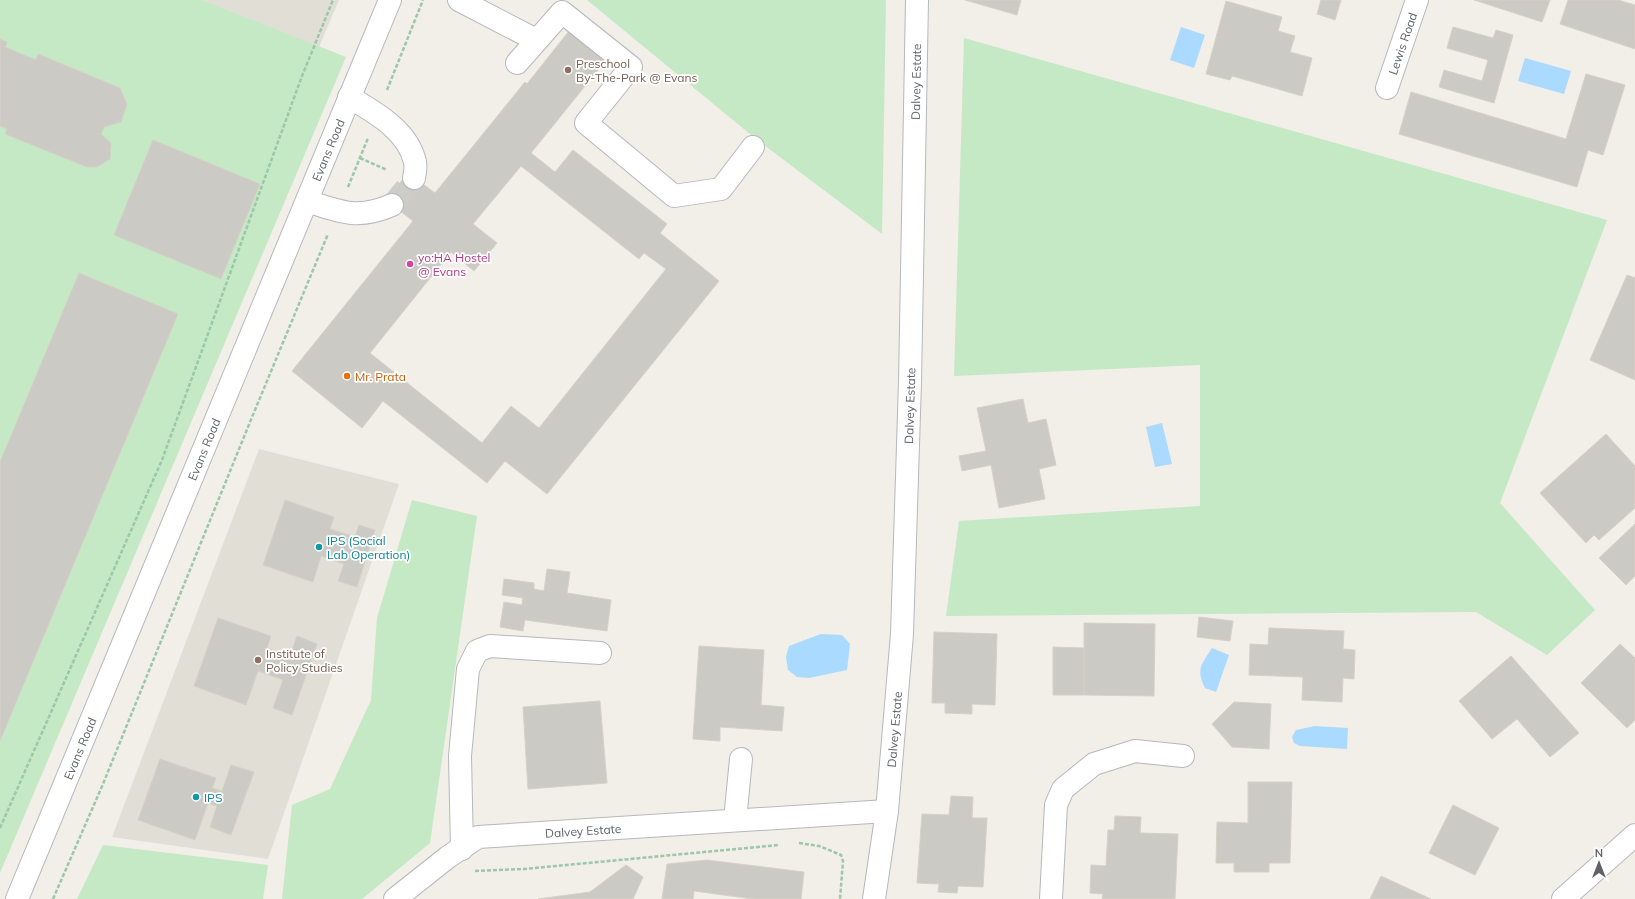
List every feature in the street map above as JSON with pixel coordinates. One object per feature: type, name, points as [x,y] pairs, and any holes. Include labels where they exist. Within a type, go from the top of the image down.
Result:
[{"type":"street","name":"Evans Road","points":[[17,899],[390,0]]},
{"type":"street","points":[[459,0],[536,40]]},
{"type":"street","name":"Dalvey Estate","points":[[874,899],[887,811],[902,634],[910,382],[917,0]]},
{"type":"street","name":"Lewis Road","points":[[1387,88],[1417,0]]},
{"type":"street","points":[[517,63],[562,12],[631,67],[586,123],[674,196],[721,189],[753,147]]},
{"type":"street","points":[[349,97],[378,114],[402,136],[409,147],[415,162],[414,178]]},
{"type":"street","points":[[306,201],[337,212],[348,214],[376,212],[392,205]]},
{"type":"street","points":[[462,849],[460,756],[468,669],[477,651],[490,646],[600,654]]},
{"type":"street","points":[[1051,899],[1056,805],[1062,789],[1094,764],[1135,751],[1183,756]]},
{"type":"street","points":[[735,820],[741,759]]},
{"type":"street","name":"Dalvey Estate","points":[[395,899],[448,857],[478,837],[887,811]]},
{"type":"street","points":[[1563,899],[1635,835]]},
{"type":"path","points":[[0,828],[162,460],[302,76],[332,0]]},
{"type":"path","points":[[53,899],[103,784],[424,0]]},
{"type":"path","points":[[360,158],[387,170]]},
{"type":"path","points":[[791,844],[819,846],[840,855],[843,861],[840,899]]},
{"type":"path","points":[[471,871],[524,869],[783,845]]},
{"type":"shaded area","points":[[202,0],[339,0],[319,47]]},
{"type":"shaded area","name":"Institute of Policy Studies","points":[[259,449],[399,484],[268,859],[112,837]]},
{"type":"green space","points":[[0,0],[202,0],[346,57],[0,873]]},
{"type":"green space","points":[[587,0],[886,0],[882,234],[756,139]]},
{"type":"green space","points":[[964,38],[1607,220],[1500,503],[1595,610],[1547,655],[1476,612],[946,616],[959,521],[1200,506],[1200,365],[954,376]]},
{"type":"green space","points":[[412,500],[477,516],[430,843],[362,899],[282,899],[292,805],[330,789],[371,700],[377,618]]},
{"type":"green space","points":[[103,845],[268,865],[263,899],[77,899]]},
{"type":"water","points":[[1181,27],[1205,35],[1194,68],[1170,60]]},
{"type":"water","points":[[1525,58],[1571,71],[1564,94],[1518,81]]},
{"type":"water","points":[[1162,423],[1172,464],[1155,467],[1146,427]]},
{"type":"water","points":[[821,634],[842,635],[850,644],[847,670],[809,678],[797,677],[788,670],[786,657],[789,646]]},
{"type":"water","points":[[1212,648],[1229,655],[1216,692],[1205,688],[1200,671]]},
{"type":"water","points":[[1315,726],[1348,728],[1347,749],[1300,746],[1294,743],[1292,737],[1296,730]]},
{"type":"building","points":[[965,0],[1021,0],[1017,15]]},
{"type":"building","points":[[1321,0],[1341,0],[1335,20],[1317,14]]},
{"type":"building","points":[[1474,0],[1550,0],[1542,22]]},
{"type":"building","points":[[1568,0],[1618,0],[1635,5],[1635,49],[1560,24]]},
{"type":"building","points":[[1226,1],[1282,17],[1278,31],[1295,36],[1290,52],[1312,58],[1302,96],[1232,76],[1230,80],[1206,74]]},
{"type":"building","points":[[1453,27],[1493,38],[1496,30],[1513,35],[1494,103],[1439,87],[1444,70],[1482,81],[1488,60],[1447,48]]},
{"type":"building","name":"yo:HA Hostel @ Evans","points":[[569,31],[606,60],[531,153],[555,172],[573,150],[667,224],[660,233],[719,281],[547,494],[505,461],[487,483],[383,401],[362,428],[292,371],[413,221],[386,200],[408,173],[435,193],[525,82],[527,84]],"holes":[[[521,166],[639,259],[644,253],[666,269],[539,428],[511,406],[482,443],[370,353],[451,252],[474,271],[497,243],[473,224]]]},
{"type":"building","points":[[0,39],[7,42],[5,47],[36,60],[38,54],[120,88],[127,104],[121,122],[104,127],[101,134],[111,143],[110,159],[97,167],[87,167],[5,134],[7,129],[0,126]]},
{"type":"building","points":[[1586,74],[1625,85],[1603,155],[1588,150],[1577,187],[1399,134],[1411,92],[1566,139]]},
{"type":"building","points":[[153,140],[260,184],[221,279],[114,235]]},
{"type":"building","points":[[79,273],[178,314],[0,741],[0,462]]},
{"type":"building","points":[[1627,275],[1635,278],[1635,380],[1590,360]]},
{"type":"building","points":[[1023,399],[1028,423],[1046,419],[1056,465],[1039,469],[1045,499],[999,508],[991,465],[962,471],[959,456],[986,451],[977,408]]},
{"type":"building","points":[[1606,434],[1635,466],[1635,508],[1599,540],[1594,535],[1586,543],[1540,493]]},
{"type":"building","name":"IPS (Social Lab Operation)","points":[[285,500],[334,517],[330,529],[355,537],[359,525],[375,530],[357,587],[338,581],[344,564],[321,556],[313,582],[263,565]]},
{"type":"building","points":[[1635,524],[1635,576],[1626,585],[1599,558]]},
{"type":"building","points":[[547,569],[570,572],[567,593],[611,600],[607,631],[525,620],[523,631],[500,627],[504,602],[522,605],[523,598],[502,595],[504,579],[534,583],[534,589],[544,591]]},
{"type":"building","points":[[1199,617],[1233,621],[1230,641],[1197,637]]},
{"type":"building","points":[[218,618],[271,636],[267,648],[290,656],[297,636],[317,644],[292,715],[273,708],[283,680],[258,671],[246,705],[194,686]]},
{"type":"building","points":[[1084,623],[1155,624],[1154,696],[1084,695]]},
{"type":"building","points":[[1269,628],[1344,631],[1343,649],[1355,650],[1354,679],[1343,678],[1342,702],[1302,700],[1303,677],[1249,675],[1250,644],[1268,645]]},
{"type":"building","points":[[934,632],[997,634],[995,705],[972,704],[972,714],[945,713],[945,703],[932,703]]},
{"type":"building","points":[[1620,644],[1635,658],[1635,720],[1627,728],[1581,683]]},
{"type":"building","points":[[699,646],[764,650],[761,705],[784,707],[782,731],[720,727],[720,741],[693,739]]},
{"type":"building","points":[[1053,647],[1084,648],[1084,695],[1053,695]]},
{"type":"building","points":[[1511,656],[1579,733],[1550,757],[1517,719],[1492,739],[1459,701]]},
{"type":"building","points":[[600,701],[607,783],[528,789],[523,707]]},
{"type":"building","points":[[1234,702],[1271,704],[1269,749],[1232,747],[1212,724]]},
{"type":"building","name":"IPS","points":[[160,759],[216,778],[212,788],[222,791],[231,765],[254,772],[231,835],[210,827],[217,806],[208,803],[195,840],[138,820]]},
{"type":"building","points":[[1248,782],[1292,782],[1290,863],[1269,863],[1269,872],[1234,872],[1234,863],[1216,863],[1217,822],[1248,823]]},
{"type":"building","points":[[951,796],[973,797],[972,818],[987,818],[983,887],[958,886],[957,893],[938,892],[939,884],[917,883],[922,814],[949,815]]},
{"type":"building","points":[[1453,805],[1499,828],[1475,875],[1429,853]]},
{"type":"building","points":[[1115,816],[1141,817],[1140,833],[1178,834],[1175,899],[1102,899],[1103,894],[1090,893],[1091,865],[1106,866],[1108,830],[1114,830]]},
{"type":"building","points":[[707,860],[804,872],[801,899],[753,899],[694,891],[693,899],[662,899],[667,864]]},
{"type":"building","points":[[626,865],[643,877],[633,899],[538,899],[590,892]]},
{"type":"building","points":[[1381,876],[1431,899],[1370,899]]},
{"type":"tunnel","points":[[392,205],[414,178]]},
{"type":"place","name":"Preschool By-The-Park @ Evans","points":[[568,70]]},
{"type":"place","name":"yo:HA Hostel @ Evans","points":[[410,264]]},
{"type":"place","name":"Mr. Prata","points":[[347,376]]},
{"type":"place","name":"IPS (Social Lab Operation)","points":[[319,547]]},
{"type":"place","name":"Institute of Policy Studies","points":[[258,660]]},
{"type":"place","name":"IPS","points":[[196,797]]}]
